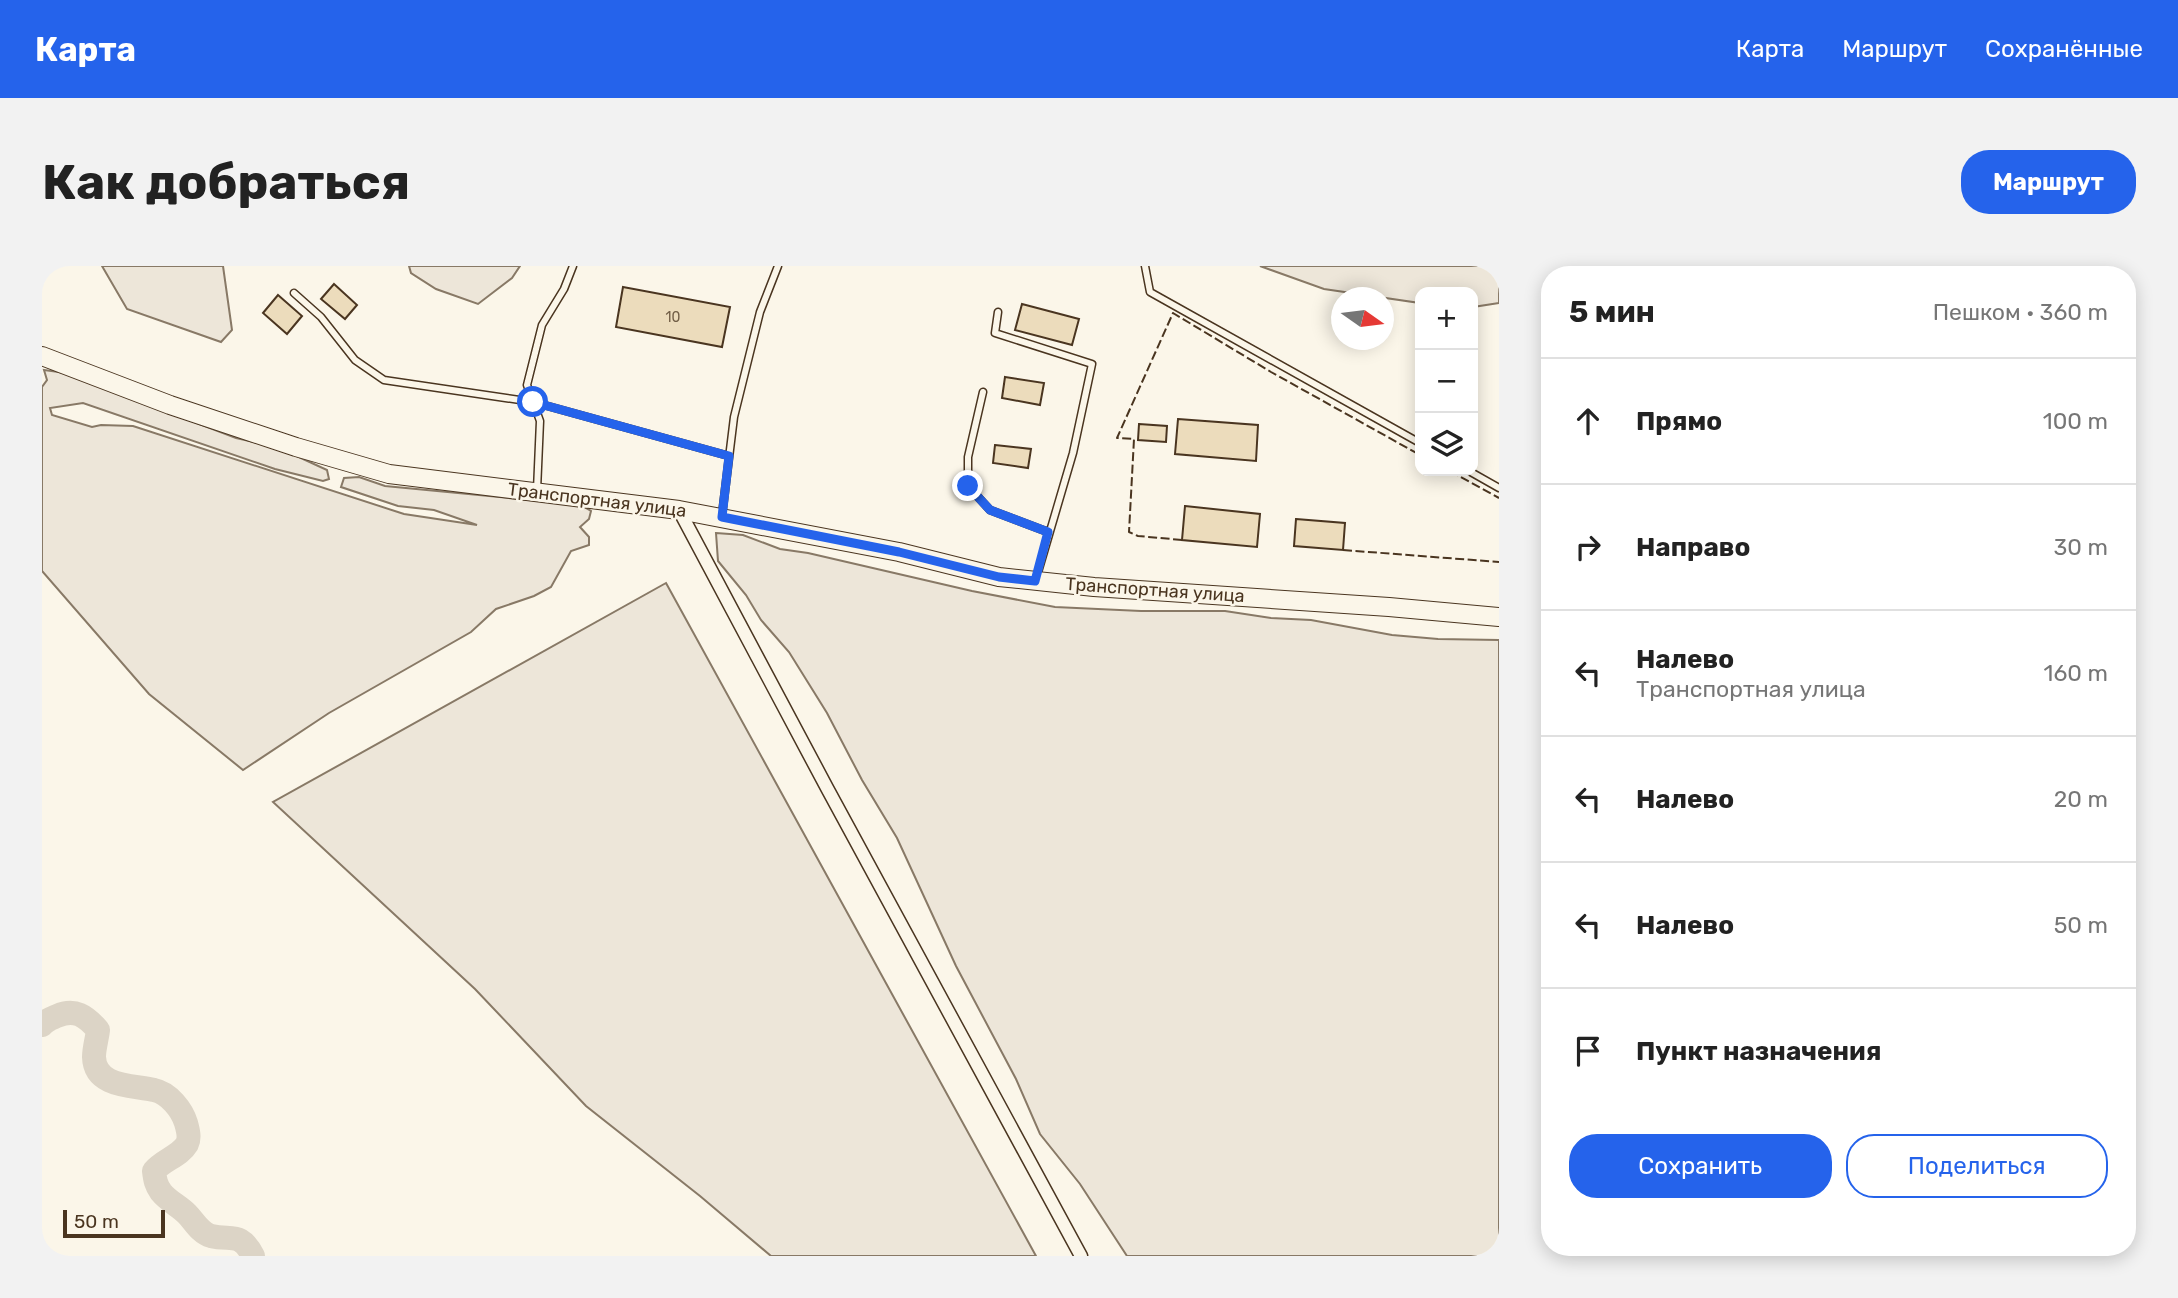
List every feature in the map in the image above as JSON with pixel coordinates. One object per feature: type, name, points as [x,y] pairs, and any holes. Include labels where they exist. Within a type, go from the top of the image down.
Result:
[{"type":"main road","name":"Транспортная улица","points":[[42,356],[170,405],[296,447],[389,474],[722,517],[899,552],[999,577],[1499,617]]},
{"type":"street","points":[[679,510],[1081,1256]]},
{"type":"lane","points":[[537,492],[540,421],[527,385],[542,325],[564,289],[573,266]]},
{"type":"lane","points":[[722,517],[734,417],[760,312],[778,266]]},
{"type":"lane","points":[[1145,266],[1150,292],[1415,440]]},
{"type":"lane","points":[[294,293],[321,317],[355,360],[384,380],[533,402],[729,456]]},
{"type":"lane","points":[[998,312],[995,333],[1091,364],[1073,453],[1035,581]]},
{"type":"lane","points":[[983,392],[968,457],[968,486],[990,510],[1048,532]]},
{"type":"lane","points":[[1478,476],[1499,488]]},
{"type":"shaded area","points":[[102,266],[223,266],[232,330],[221,342],[127,309]]},
{"type":"shaded area","points":[[409,266],[520,266],[512,278],[478,304],[436,289],[411,273]]},
{"type":"shaded area","points":[[1260,266],[1499,266],[1499,303],[1478,306],[1478,287],[1415,287],[1415,302],[1394,299],[1394,287],[1324,289]]},
{"type":"shaded area","points":[[44,370],[66,373],[236,438],[277,447],[327,470],[329,479],[323,481],[275,469],[83,403],[50,408],[52,415],[92,427],[133,426],[404,514],[477,525],[434,510],[398,506],[341,487],[344,478],[359,477],[385,486],[581,505],[591,511],[589,519],[580,527],[589,537],[589,545],[571,551],[551,587],[496,609],[471,632],[329,713],[243,770],[149,694],[42,571],[42,387],[47,380]]},
{"type":"shaded area","points":[[716,533],[743,535],[780,549],[1055,607],[1225,611],[1271,618],[1311,620],[1392,635],[1499,640],[1499,1256],[1127,1256],[1080,1184],[1040,1134],[1016,1079],[956,966],[897,838],[862,780],[827,713],[789,652],[761,620],[746,595],[718,561]]},
{"type":"shaded area","points":[[666,583],[1036,1256],[771,1256],[586,1106],[475,989],[273,802]]},
{"type":"building","points":[[334,284],[357,305],[345,319],[321,299]]},
{"type":"building","points":[[623,287],[730,307],[722,347],[616,327]]},
{"type":"building","points":[[278,295],[302,316],[287,334],[263,313]]},
{"type":"building","points":[[1022,304],[1079,319],[1072,345],[1015,330]]},
{"type":"building","points":[[1005,377],[1044,383],[1040,405],[1002,398]]},
{"type":"building","points":[[1178,419],[1258,425],[1256,461],[1175,454]]},
{"type":"building","points":[[1139,424],[1167,426],[1166,442],[1138,440]]},
{"type":"building","points":[[995,445],[1031,449],[1028,468],[993,463]]},
{"type":"building","points":[[1185,506],[1260,514],[1257,547],[1182,540]]},
{"type":"building","points":[[1296,519],[1345,523],[1343,550],[1294,546]]},
{"type":"waterway","points":[[42,1025],[63,1014],[75,1013],[84,1017],[98,1030],[94,1057],[101,1075],[126,1086],[160,1092],[174,1103],[184,1118],[188,1139],[180,1152],[154,1171],[158,1187],[204,1232],[211,1236],[240,1240],[253,1256]]},
{"type":"fence","points":[[1182,540],[1138,536],[1129,532],[1134,439],[1117,438],[1173,313],[1271,372],[1415,452]]},
{"type":"fence","points":[[1459,476],[1499,498]]},
{"type":"fence","points":[[1343,550],[1499,562]]},
{"type":"route","points":[[533,402],[729,456],[722,517],[899,552],[999,577],[1035,581],[1048,532],[990,510],[968,486]]}]
